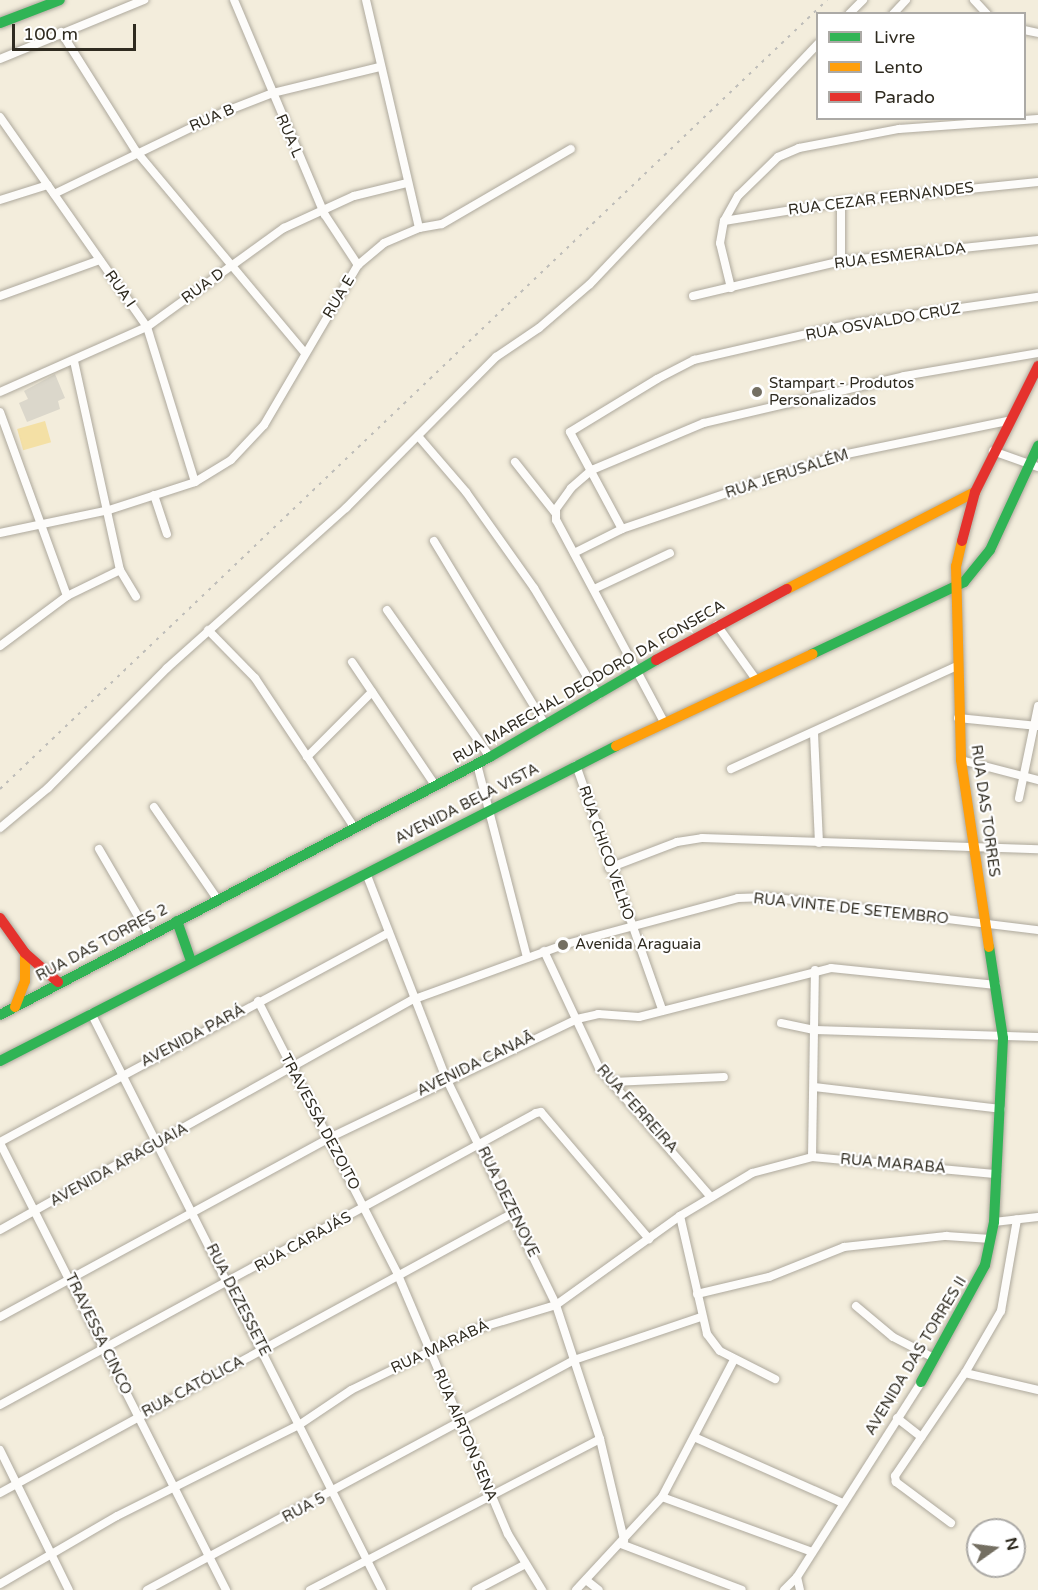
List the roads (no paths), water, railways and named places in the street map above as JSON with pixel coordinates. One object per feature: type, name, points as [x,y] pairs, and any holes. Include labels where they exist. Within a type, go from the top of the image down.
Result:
[{"type":"main road","points":[[0,23],[60,0]]},
{"type":"main road","name":"RUA DAS TORRES","points":[[1003,1038],[961,760],[954,586],[962,531],[975,492],[1008,421],[1038,366]]},
{"type":"main road","name":"AVENIDA BELA VISTA","points":[[0,1061],[576,765],[971,576],[990,550],[1034,466],[1038,446]]},
{"type":"main road","name":"RUA MARECHAL DEODORO DA FONSECA","points":[[218,900],[490,757],[717,625],[975,492]]},
{"type":"main road","name":"RUA DAS TORRES 2","points":[[0,1015],[58,982],[218,900]]},
{"type":"main road","points":[[0,918],[25,953],[58,982]]},
{"type":"main road","points":[[177,921],[191,961]]},
{"type":"main road","points":[[15,1007],[25,981],[25,953]]},
{"type":"main road","name":"AVENIDA DAS TORRES II","points":[[921,1382],[978,1283],[991,1239],[1001,1109],[1003,1038]]},
{"type":"street","points":[[0,59],[144,0]]},
{"type":"street","name":"RUA L","points":[[234,0],[322,209],[358,265]]},
{"type":"street","points":[[366,0],[418,228]]},
{"type":"street","points":[[851,12],[862,0]]},
{"type":"street","points":[[895,12],[906,0]]},
{"type":"street","points":[[974,0],[985,12]]},
{"type":"street","points":[[61,33],[136,151],[304,353]]},
{"type":"street","points":[[0,828],[48,788],[208,630],[299,553],[496,357],[539,328],[626,249],[816,46]]},
{"type":"street","name":"RUA B","points":[[54,195],[136,151],[273,93],[380,67]]},
{"type":"street","name":"RUA I","points":[[0,117],[147,327],[195,482]]},
{"type":"street","points":[[731,288],[720,243],[724,221],[738,196],[765,168],[799,148],[899,129],[1024,120]]},
{"type":"street","name":"RUA E","points":[[0,533],[109,510],[195,482],[253,440],[358,265],[384,243],[418,228],[442,224],[571,148]]},
{"type":"street","name":"RUA CEZAR FERNANDES","points":[[724,221],[841,202],[1038,182]]},
{"type":"street","name":"RUA D","points":[[0,392],[147,327],[284,228],[322,209],[407,183]]},
{"type":"street","points":[[0,200],[48,185]]},
{"type":"street","points":[[841,202],[841,261]]},
{"type":"street","name":"RUA ESMERALDA","points":[[693,296],[841,261],[1038,240]]},
{"type":"street","points":[[0,296],[100,260]]},
{"type":"street","name":"RUA OSVALDO CRUZ","points":[[592,470],[572,430],[694,360],[850,324],[1038,297]]},
{"type":"street","points":[[556,517],[566,493],[592,470],[704,423],[904,376],[1038,353]]},
{"type":"street","points":[[74,361],[109,510],[120,570],[136,597]]},
{"type":"street","points":[[0,412],[67,597]]},
{"type":"street","name":"RUA JERUSALÉM","points":[[574,553],[622,530],[832,457],[1008,421]]},
{"type":"street","points":[[418,436],[466,492],[534,588],[598,695]]},
{"type":"street","points":[[993,451],[1034,466]]},
{"type":"street","points":[[515,462],[556,517],[664,722]]},
{"type":"street","points":[[592,470],[622,530]]},
{"type":"street","points":[[154,495],[167,534]]},
{"type":"street","points":[[434,542],[546,726]]},
{"type":"street","points":[[594,589],[670,553]]},
{"type":"street","points":[[0,646],[67,597],[120,570]]},
{"type":"street","points":[[387,610],[490,757]]},
{"type":"street","points":[[717,625],[754,678]]},
{"type":"street","points":[[208,630],[255,678],[354,827]]},
{"type":"street","points":[[352,662],[435,785]]},
{"type":"street","points":[[730,770],[957,666]]},
{"type":"street","points":[[307,757],[372,692]]},
{"type":"street","points":[[1019,798],[1036,725],[1038,706]]},
{"type":"street","points":[[958,718],[1036,725]]},
{"type":"street","points":[[814,733],[819,843]]},
{"type":"street","points":[[961,760],[1038,780]]},
{"type":"street","points":[[477,764],[491,810],[527,958]]},
{"type":"street","name":"RUA CHICO VELHO","points":[[576,765],[609,868],[662,1009]]},
{"type":"street","points":[[154,807],[218,900]]},
{"type":"street","points":[[609,868],[696,838],[819,843],[973,845],[1038,849]]},
{"type":"street","points":[[99,849],[149,935]]},
{"type":"street","name":"RUA DEZENOVE","points":[[366,873],[412,1000],[446,1078],[556,1305],[600,1439],[623,1542]]},
{"type":"street","name":"RUA VINTE DE SETEMBRO","points":[[631,926],[738,898],[768,897],[1038,930]]},
{"type":"street","name":"AVENIDA ARAGUAIA","points":[[0,1230],[292,1070],[412,1000],[544,951],[631,926]]},
{"type":"street","name":"AVENIDA PARÁ","points":[[0,1142],[388,933]]},
{"type":"street","name":"RUA FERREIRA","points":[[544,951],[577,1019],[586,1047],[612,1082],[710,1196]]},
{"type":"street","points":[[812,1157],[815,970]]},
{"type":"street","name":"AVENIDA CANAÃ","points":[[0,1317],[328,1138],[446,1078],[577,1019],[598,1014],[629,1018],[815,970],[996,985]]},
{"type":"street","name":"TRAVESSA DEZOITO","points":[[258,1001],[398,1275]]},
{"type":"street","name":"RUA DEZESSETE","points":[[91,1013],[230,1281],[382,1590]]},
{"type":"street","points":[[781,1023],[815,1030],[1003,1038],[1038,1037]]},
{"type":"street","points":[[612,1082],[724,1077]]},
{"type":"street","points":[[814,1087],[1001,1109]]},
{"type":"street","name":"RUA CARAJÁS","points":[[0,1405],[541,1112],[649,1239]]},
{"type":"street","name":"TRAVESSA CINCO","points":[[0,1142],[226,1590]]},
{"type":"street","name":"RUA MARABÁ","points":[[0,1584],[174,1487],[299,1425],[351,1390],[491,1323],[556,1305],[710,1196],[768,1166],[812,1157],[997,1174]]},
{"type":"street","name":"RUA CATÓLICA","points":[[0,1493],[513,1214]]},
{"type":"street","points":[[680,1216],[701,1317],[712,1342],[734,1360],[776,1379]]},
{"type":"street","points":[[994,1222],[1038,1217]]},
{"type":"street","points":[[951,1523],[896,1482],[921,1437],[965,1373],[1006,1297],[1017,1219]]},
{"type":"street","points":[[697,1294],[769,1278],[844,1247],[946,1236],[991,1239]]},
{"type":"street","name":"RUA AIRTON SENA","points":[[398,1275],[491,1495],[524,1565],[542,1590]]},
{"type":"street","points":[[856,1305],[893,1337],[934,1358]]},
{"type":"street","name":"RUA 5","points":[[147,1590],[460,1424],[574,1359],[701,1317]]},
{"type":"street","points":[[576,1590],[623,1542],[662,1497],[734,1360]]},
{"type":"street","points":[[965,1373],[1038,1390]]},
{"type":"street","name":"AVENIDA DAS TORRES II","points":[[784,1590],[797,1577],[921,1382]]},
{"type":"street","points":[[897,1418],[921,1437]]},
{"type":"street","points":[[694,1437],[843,1503]]},
{"type":"street","points":[[310,1590],[600,1439]]},
{"type":"street","points":[[0,1450],[69,1590]]},
{"type":"street","points":[[662,1497],[812,1552]]},
{"type":"street","points":[[623,1542],[742,1590]]},
{"type":"street","points":[[476,1590],[524,1565]]},
{"type":"street","points":[[797,1577],[800,1590]]},
{"type":"street","points":[[586,1580],[599,1590]]},
{"type":"railway","points":[[0,789],[827,0]]},
{"type":"place","name":"Stampart - Produtos Personalizados","points":[[757,392]]},
{"type":"place","name":"Avenida Araguaia","points":[[563,945]]}]
